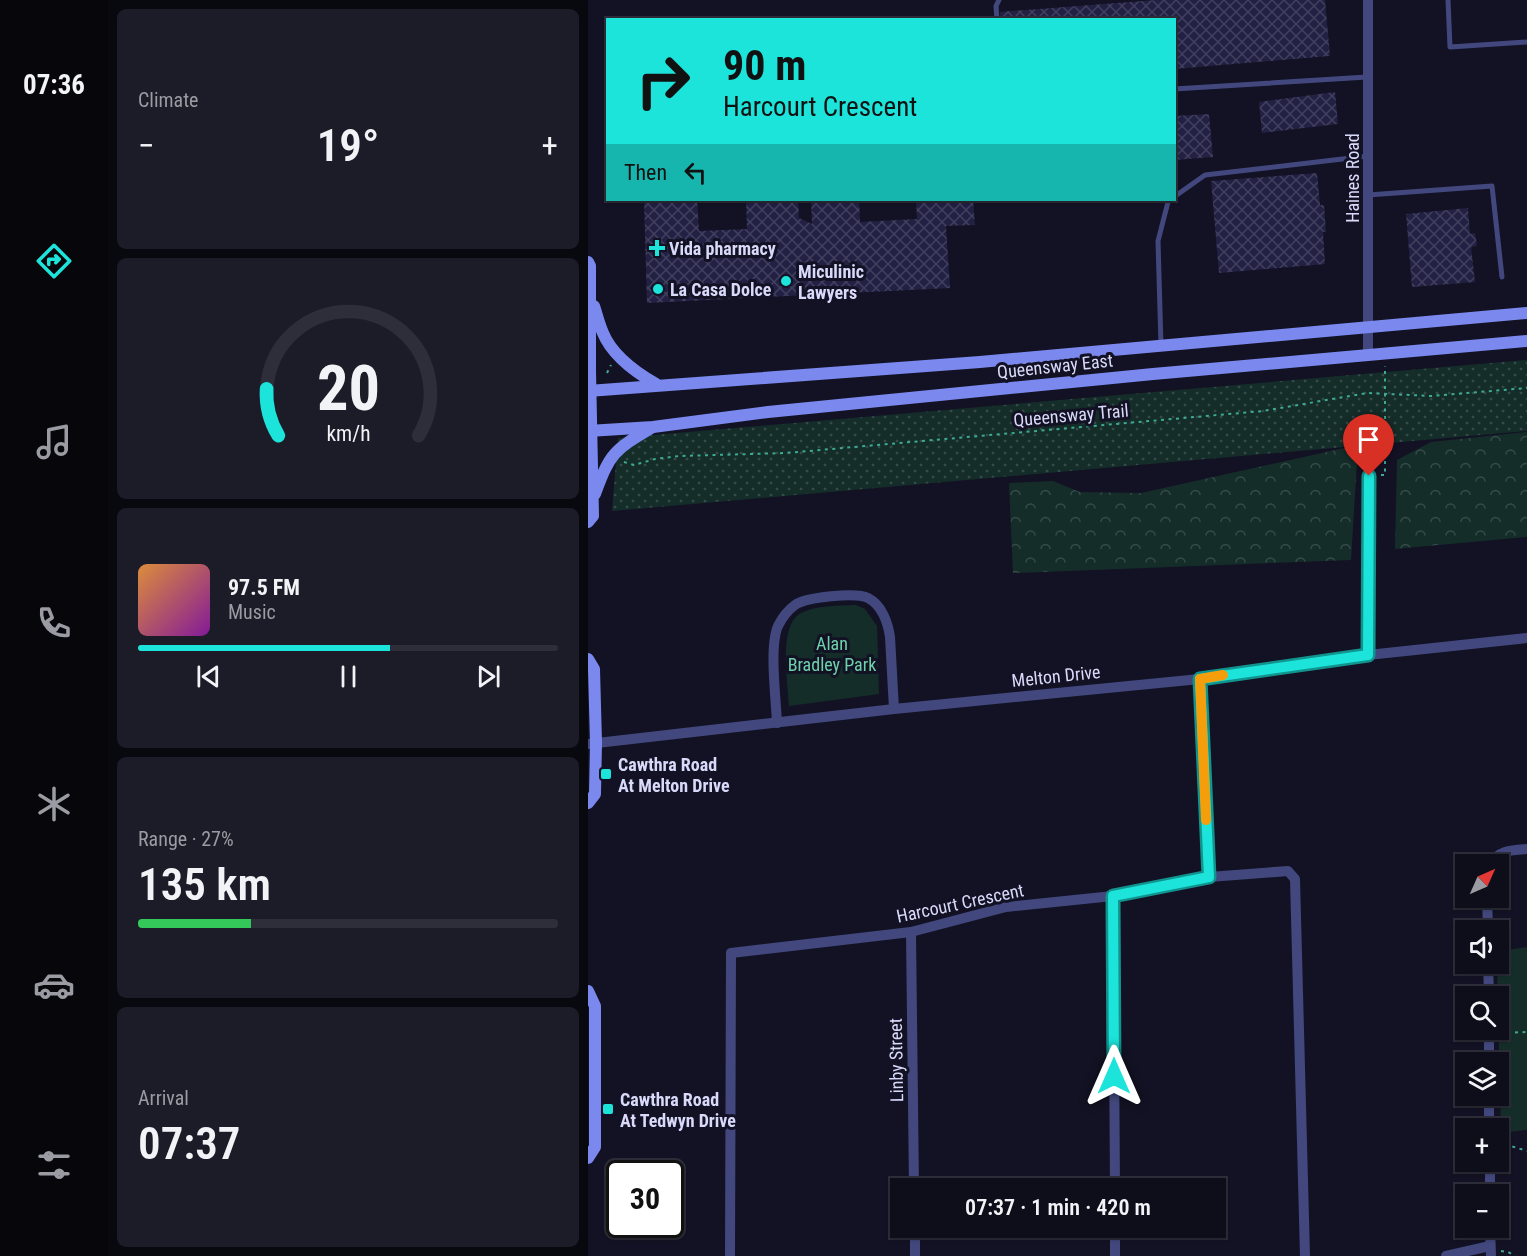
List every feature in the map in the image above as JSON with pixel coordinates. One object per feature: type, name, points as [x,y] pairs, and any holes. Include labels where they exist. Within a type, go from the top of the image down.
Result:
[{"type":"main road","points":[[588,262],[590,266],[589,391],[593,501],[593,516],[588,522]]},
{"type":"main road","points":[[589,299],[603,334],[613,350],[643,377],[656,384]]},
{"type":"main road","name":"Queensway East","points":[[589,391],[656,384],[980,362],[1527,313]]},
{"type":"main road","name":"Queensway East","points":[[590,431],[652,427],[850,404],[1153,374],[1527,341]]},
{"type":"main road","points":[[593,501],[609,460],[621,446],[652,427]]},
{"type":"main road","points":[[588,659],[594,669],[592,743],[594,794],[588,803]]},
{"type":"main road","points":[[588,991],[595,1006],[595,1147],[588,1158]]},
{"type":"street","name":"Haines Road","points":[[1368,0],[1368,356]]},
{"type":"street","points":[[1368,655],[1369,476]]},
{"type":"street","points":[[777,723],[774,636],[787,612],[796,604],[806,600],[855,595],[867,597],[881,610],[890,637],[894,709]]},
{"type":"street","name":"Melton Drive","points":[[592,743],[894,709],[1200,679],[1368,655],[1527,638]]},
{"type":"street","points":[[1200,679],[1209,877]]},
{"type":"street","points":[[1502,854],[1527,849]]},
{"type":"street","name":"Harcourt Crescent","points":[[730,1256],[731,953],[911,932],[1006,907],[1113,896],[1209,877],[1288,871],[1295,879],[1305,1256]]},
{"type":"street","points":[[1113,896],[1114,1178]]},
{"type":"street","name":"Linby Street","points":[[911,932],[914,1178]]},
{"type":"street","points":[[915,1238],[915,1256]]},
{"type":"street","points":[[1115,1238],[1115,1256]]},
{"type":"street","points":[[1446,1256],[1491,1251]]},
{"type":"lane","points":[[997,18],[996,6],[999,0]]},
{"type":"lane","points":[[1448,0],[1450,47],[1527,42]]},
{"type":"lane","points":[[1176,90],[1368,77]]},
{"type":"lane","points":[[1176,196],[1205,175],[1368,156]]},
{"type":"lane","points":[[1368,195],[1492,186],[1502,277]]},
{"type":"lane","points":[[1161,346],[1158,241],[1169,201]]},
{"type":"path","points":[[1369,476],[1385,475],[1385,363]]},
{"type":"path","points":[[603,369],[608,369]]},
{"type":"path","name":"Queensway Trail","points":[[620,458],[630,465],[679,456],[786,453],[1263,411],[1351,395],[1385,393],[1431,396],[1527,388]]},
{"type":"path","points":[[1509,1032],[1527,1032]]},
{"type":"path","points":[[1509,1145],[1527,1151]]},
{"type":"green space","points":[[1527,360],[1527,431],[612,511],[618,438]]},
{"type":"green space","points":[[1527,432],[1527,537],[1395,549],[1397,460],[1431,442]]},
{"type":"green space","points":[[1358,445],[1351,560],[1013,573],[1009,483],[1053,481],[1080,492],[1141,493]]},
{"type":"green space","name":"Alan Bradley Park","points":[[856,605],[865,609],[877,626],[879,694],[789,706],[786,655],[789,629],[794,619],[801,613],[814,609]]},
{"type":"green space","points":[[1527,947],[1527,1130],[1509,1132],[1509,1118],[1501,1118],[1500,1106],[1509,1106],[1509,1052],[1499,1052],[1499,1040],[1509,1040],[1509,986],[1498,986],[1497,974],[1509,974],[1509,950]]},
{"type":"building","points":[[1156,0],[1325,0],[1330,56],[1176,69],[1176,18],[1001,18],[1000,12]]},
{"type":"building","points":[[1335,92],[1338,124],[1262,133],[1259,102]]},
{"type":"building","points":[[1209,114],[1213,157],[1176,160],[1176,116]]},
{"type":"building","points":[[1317,173],[1320,205],[1324,205],[1325,264],[1219,273],[1211,181]]},
{"type":"building","points":[[644,201],[697,201],[699,231],[747,229],[746,201],[798,201],[799,218],[812,224],[811,201],[859,201],[860,222],[917,219],[916,201],[973,201],[975,225],[946,226],[950,288],[647,303]]},
{"type":"building","points":[[1468,208],[1470,234],[1475,233],[1477,246],[1471,247],[1475,282],[1412,287],[1406,214]]},
{"type":"slow traffic","points":[[1206,820],[1200,679],[1223,675]]},
{"type":"place","name":"Vida pharmacy","points":[[657,248]]},
{"type":"place","name":"Miculinic Lawyers","points":[[786,281]]},
{"type":"place","name":"La Casa Dolce","points":[[658,289]]},
{"type":"place","name":"Cawthra Road At Melton Drive","points":[[606,774]]},
{"type":"place","name":"Cawthra Road At Tedwyn Drive","points":[[608,1109]]},
{"type":"route","points":[[1114,1076],[1113,896],[1209,877],[1200,679],[1368,655],[1369,476]]}]
